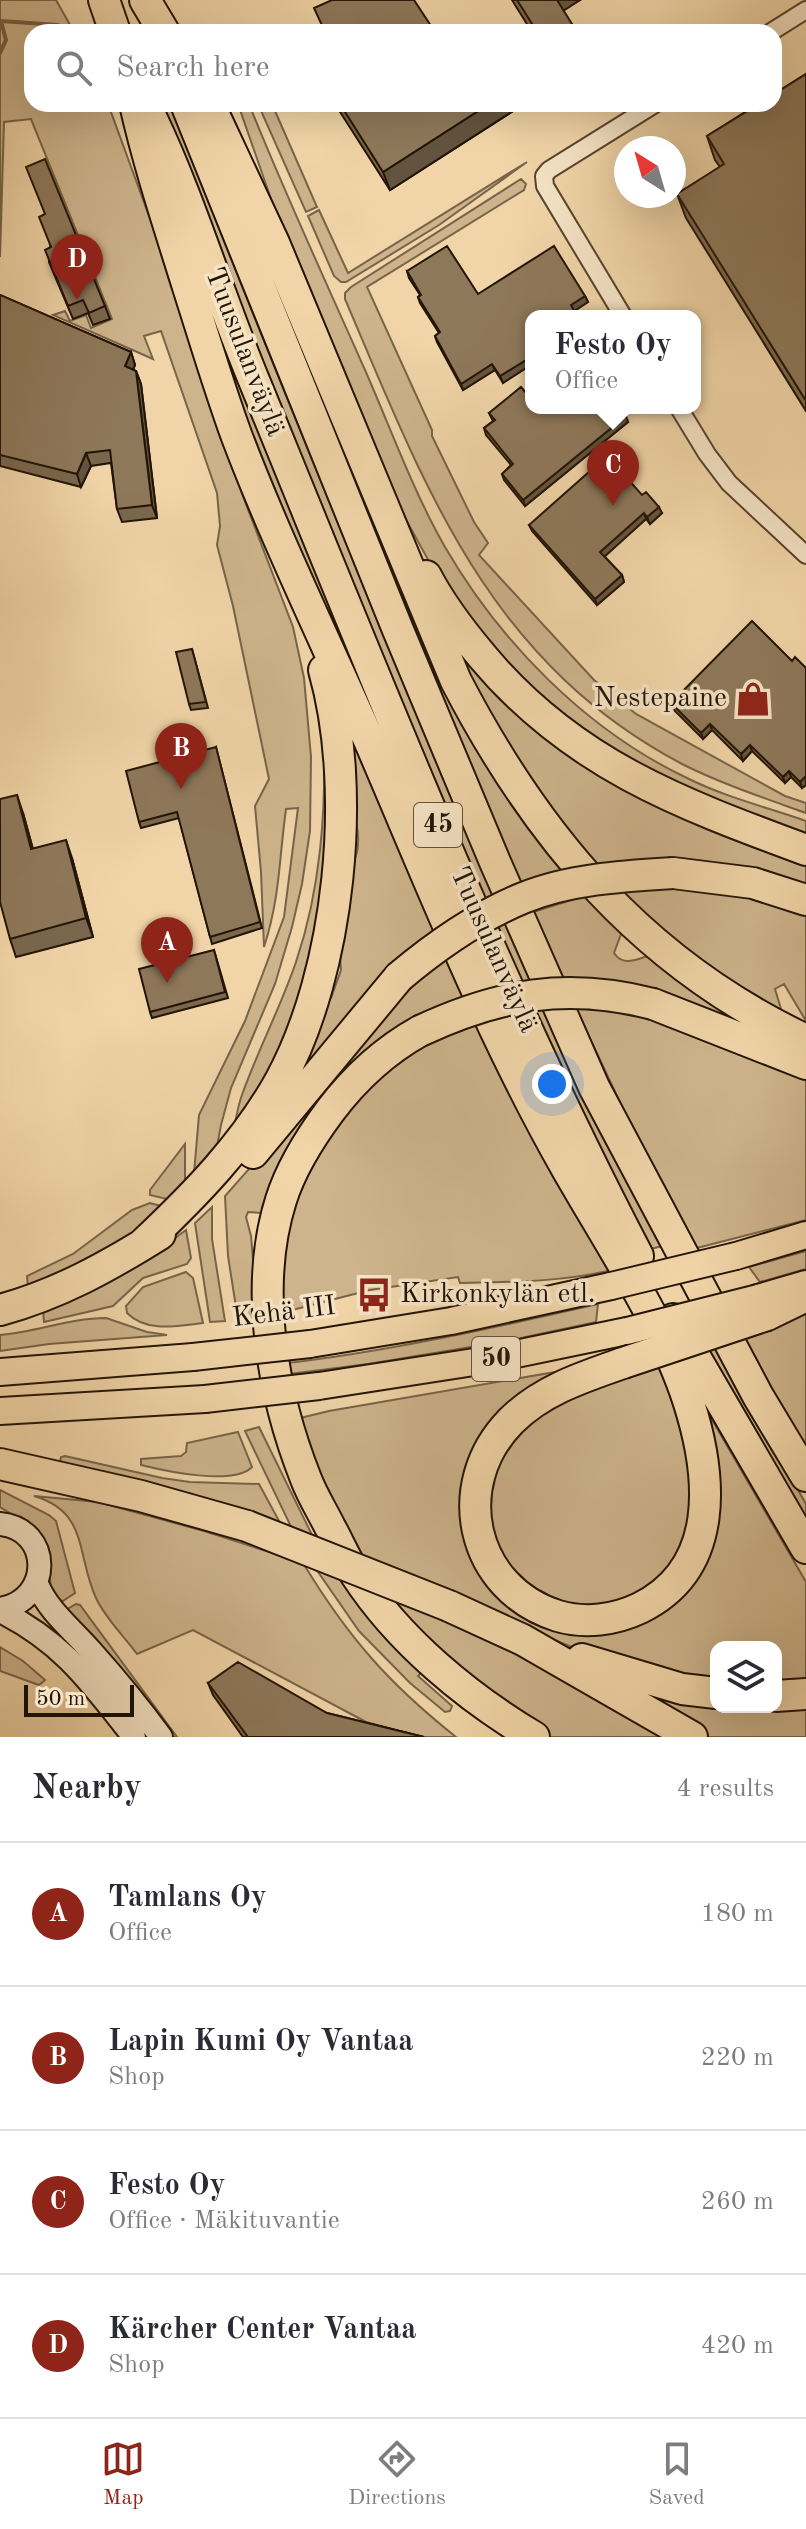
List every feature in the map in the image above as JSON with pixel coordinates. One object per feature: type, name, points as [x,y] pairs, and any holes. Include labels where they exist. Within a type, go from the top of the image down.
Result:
[{"type":"highway","points":[[104,0],[112,24]]},
{"type":"highway","points":[[144,0],[153,24]]},
{"type":"highway","points":[[144,0],[159,24]]},
{"type":"highway","points":[[137,112],[149,162],[238,439],[298,580],[501,1046],[645,1307],[676,1369],[689,1403],[704,1473],[706,1500],[703,1527],[682,1575],[649,1604],[627,1614],[578,1621],[554,1615],[532,1604],[509,1586],[492,1567],[482,1546],[474,1503],[478,1477],[498,1436],[516,1416],[569,1382],[623,1363],[763,1306],[806,1296]]},
{"type":"highway","name":"Tuusulanväylä","points":[[149,112],[169,155],[244,356],[365,649],[461,880],[558,1097],[637,1254],[806,1548]]},
{"type":"highway","name":"Tuusulanväylä","points":[[189,112],[410,659],[594,1087],[758,1396],[806,1476]]},
{"type":"highway","points":[[213,112],[274,243],[456,681],[485,737],[527,803],[585,875],[650,940],[694,974],[762,1019],[806,1040]]},
{"type":"highway","points":[[333,388],[433,590],[465,636],[529,707],[582,749],[624,775],[680,801],[806,850]]},
{"type":"highway","points":[[289,1090],[296,1045],[325,953],[335,897],[342,788],[330,692],[298,580]]},
{"type":"highway","points":[[9,1308],[94,1274],[192,1214],[226,1182],[289,1090],[399,977],[438,945],[481,918],[525,897],[617,876],[673,873],[753,883],[806,900]]},
{"type":"highway","points":[[534,1737],[464,1689],[413,1643],[355,1575],[307,1481],[281,1403],[267,1291],[280,1202],[294,1167],[340,1097],[385,1054],[420,1031],[462,1011],[531,994],[599,994],[653,1004],[806,1064]]},
{"type":"highway","name":"Kehä III","points":[[0,1372],[193,1357],[310,1344],[451,1321],[736,1256],[806,1235]]},
{"type":"highway","name":"50","points":[[0,1411],[205,1399],[319,1386],[487,1360],[763,1306],[806,1284]]},
{"type":"highway","points":[[0,1464],[141,1496],[247,1526],[449,1606],[523,1640],[692,1737]]},
{"type":"highway","points":[[523,1640],[682,1689],[710,1692]]},
{"type":"main road","points":[[2,1522],[27,1535],[35,1546],[40,1562],[37,1584],[43,1600],[104,1666],[161,1737]]},
{"type":"main road","points":[[0,1610],[22,1601],[37,1584]]},
{"type":"main road","points":[[0,1610],[58,1647],[82,1670],[134,1737]]},
{"type":"street","points":[[782,25],[806,10]]},
{"type":"street","points":[[619,310],[545,186],[544,176],[642,112]]},
{"type":"street","points":[[683,414],[729,483],[806,555]]},
{"type":"shaded area","points":[[0,0],[56,0],[70,24],[24,24],[24,112],[111,112],[171,276],[218,431],[293,627],[304,678],[311,757],[310,831],[302,884],[275,984],[231,1088],[214,1163],[193,1185],[199,1115],[245,1021],[284,917],[298,808],[286,809],[276,895],[264,947],[255,806],[269,779],[217,545],[220,526],[217,493],[161,331],[144,336],[153,359],[53,315],[65,311],[70,321],[86,315],[91,328],[112,319],[31,119],[4,122],[0,257]]},
{"type":"shaded area","points":[[164,112],[173,112],[350,553],[511,929],[583,1089],[662,1246],[647,1250],[546,1043],[419,749],[235,297]]},
{"type":"shaded area","points":[[241,112],[252,112],[423,504],[445,547],[492,616],[549,680],[614,735],[701,785],[806,821],[806,843],[672,791],[534,701],[443,587],[398,505],[279,222]]},
{"type":"shaded area","points":[[262,112],[275,112],[317,207],[306,212]]},
{"type":"shaded area","points":[[208,125],[339,423],[573,873],[523,889],[393,582]]},
{"type":"shaded area","points":[[527,162],[439,225],[346,282],[334,276],[308,216],[319,210],[348,273]]},
{"type":"shaded area","points":[[521,179],[526,184],[524,190],[367,287],[432,436],[474,522],[488,543],[479,555],[594,680],[636,714],[785,796],[806,803],[806,813],[682,764],[615,722],[559,675],[511,622],[471,564],[436,502],[405,437],[345,293]]},
{"type":"shaded area","points":[[225,348],[438,862],[266,476],[222,350]]},
{"type":"shaded area","points":[[425,588],[556,744],[599,776],[656,805],[806,861],[806,888],[590,870],[495,737]]},
{"type":"shaded area","points":[[339,710],[442,931],[298,1079],[316,1012],[331,998],[341,970],[340,957],[333,949],[348,870],[358,848],[356,823],[349,809]]},
{"type":"shaded area","points":[[324,733],[328,733],[324,915],[291,1039],[232,1140],[241,1098],[290,978],[311,906],[323,820]]},
{"type":"shaded area","points":[[668,886],[766,898],[806,913],[806,1021],[784,984],[775,989],[781,1009],[772,1013],[757,1006],[610,891]]},
{"type":"shaded area","points":[[591,894],[621,924],[614,953],[618,958],[632,961],[652,955],[764,1028],[565,982],[533,912]]},
{"type":"shaded area","points":[[452,953],[471,999],[427,1017],[263,1213],[248,1212],[246,1217],[251,1236],[258,1317],[238,1320],[228,1256],[225,1196],[415,981]]},
{"type":"shaded area","points":[[573,1002],[636,1009],[806,1075],[806,1220],[693,1249],[653,1173]]},
{"type":"shaded area","points":[[479,1015],[616,1269],[577,1277],[519,1282],[460,1283],[458,1277],[370,1290],[273,1315],[277,1251],[316,1145],[385,1065]]},
{"type":"shaded area","points":[[185,1144],[185,1193],[175,1201],[150,1195],[150,1190]]},
{"type":"shaded area","points":[[150,1203],[168,1208],[118,1244],[28,1288],[27,1276],[73,1254],[132,1210]]},
{"type":"shaded area","points":[[212,1207],[212,1239],[225,1321],[210,1322],[195,1223]]},
{"type":"shaded area","points":[[186,1230],[191,1258],[187,1264],[143,1278],[113,1306],[44,1322],[43,1308],[167,1244]]},
{"type":"shaded area","points":[[806,1251],[806,1269],[760,1282],[749,1267]]},
{"type":"shaded area","points":[[186,1272],[193,1278],[203,1323],[153,1326],[127,1313],[126,1306],[143,1287]]},
{"type":"shaded area","points":[[598,1304],[596,1322],[507,1341],[281,1375],[279,1364],[399,1346]]},
{"type":"shaded area","points":[[806,1312],[806,1447],[739,1333]]},
{"type":"shaded area","points":[[106,1318],[147,1332],[167,1335],[0,1351],[0,1335]]},
{"type":"shaded area","points":[[713,1342],[806,1504],[806,1526],[701,1346]]},
{"type":"shaded area","points":[[661,1358],[680,1407],[695,1512],[669,1576],[617,1608],[557,1608],[504,1570],[483,1513],[488,1475],[535,1414]]},
{"type":"shaded area","points":[[555,1372],[573,1373],[553,1383],[465,1499],[546,1621],[685,1582],[698,1401],[711,1418],[806,1582],[806,1686],[782,1688],[782,1641],[710,1641],[710,1686],[603,1660],[353,1556],[292,1420]]},
{"type":"shaded area","points":[[259,1427],[316,1543],[295,1535],[245,1431]]},
{"type":"shaded area","points":[[238,1432],[252,1467],[243,1473],[230,1476],[199,1475],[141,1465],[141,1459],[181,1456],[186,1452],[187,1443]]},
{"type":"shaded area","points":[[61,1457],[162,1478],[259,1484],[285,1532],[59,1465]]},
{"type":"shaded area","points":[[0,1490],[56,1521],[75,1593],[58,1604],[40,1539],[29,1527],[0,1507]]},
{"type":"shaded area","points":[[34,1496],[98,1502],[204,1531],[303,1563],[336,1614],[371,1658],[456,1737],[421,1737],[366,1722],[193,1630],[137,1654],[96,1598],[73,1524],[52,1503]]},
{"type":"shaded area","points":[[314,1566],[340,1576],[422,1672],[418,1676],[452,1706],[450,1711],[445,1712],[410,1683],[359,1631]]},
{"type":"shaded area","points":[[377,1591],[442,1617],[561,1674],[672,1737],[551,1737],[494,1704]]},
{"type":"shaded area","points":[[80,1605],[177,1737],[170,1737],[64,1611]]},
{"type":"shaded area","points":[[0,1647],[45,1680],[39,1685],[0,1671]]},
{"type":"shaded area","points":[[621,1686],[710,1706],[710,1713],[782,1713],[782,1706],[806,1703],[806,1737],[707,1737]]},
{"type":"building","points":[[332,0],[414,0],[430,24],[321,24],[314,8]]},
{"type":"building","points":[[517,0],[557,0],[572,24],[532,24]]},
{"type":"building","points":[[806,74],[806,401],[686,208],[686,188],[724,164],[707,136],[746,112],[782,112],[782,89]]},
{"type":"building","points":[[345,112],[477,112],[383,172]]},
{"type":"building","points":[[45,159],[105,306],[89,313],[83,300],[68,306],[45,250],[51,247],[39,217],[45,214],[26,167]]},
{"type":"building","points":[[447,246],[478,294],[554,246],[585,296],[571,305],[574,310],[525,310],[525,361],[500,376],[492,364],[461,384],[435,336],[440,332],[418,297],[421,295],[407,271]]},
{"type":"building","points":[[0,295],[131,352],[125,366],[136,371],[152,505],[117,509],[110,450],[86,453],[77,474],[0,455]]},
{"type":"building","points":[[521,387],[525,392],[525,414],[626,416],[523,500],[502,474],[513,464],[484,428],[495,420],[489,413]]},
{"type":"building","points":[[607,456],[642,495],[646,492],[659,507],[647,517],[644,513],[600,552],[622,575],[595,599],[529,525]]},
{"type":"building","points":[[752,621],[792,661],[795,657],[806,668],[806,776],[800,782],[789,771],[783,777],[750,745],[741,754],[710,724],[701,733],[671,703]]},
{"type":"building","points":[[192,649],[206,702],[189,704],[176,652]]},
{"type":"building","points":[[216,747],[260,922],[210,937],[177,812],[139,822],[126,771]]},
{"type":"building","points":[[17,795],[31,849],[66,840],[86,918],[10,939],[0,902],[0,799]]},
{"type":"building","points":[[214,950],[225,992],[150,1012],[139,969]]},
{"type":"building","points":[[238,1662],[327,1713],[424,1737],[248,1737],[208,1683]]},
{"type":"waterway","points":[[0,53],[6,40],[1,21],[44,24]]},
{"type":"place","name":"Kärcher Center Vantaa","points":[[77,300]]},
{"type":"place","name":"Festo Oy","points":[[613,506]]},
{"type":"place","name":"Nestepaine","points":[[753,699]]},
{"type":"place","name":"Lapin Kumi Oy Vantaa","points":[[181,789]]},
{"type":"place","name":"Tamlans Oy","points":[[167,983]]},
{"type":"place","name":"Kirkonkylän etl.","points":[[374,1295]]}]
